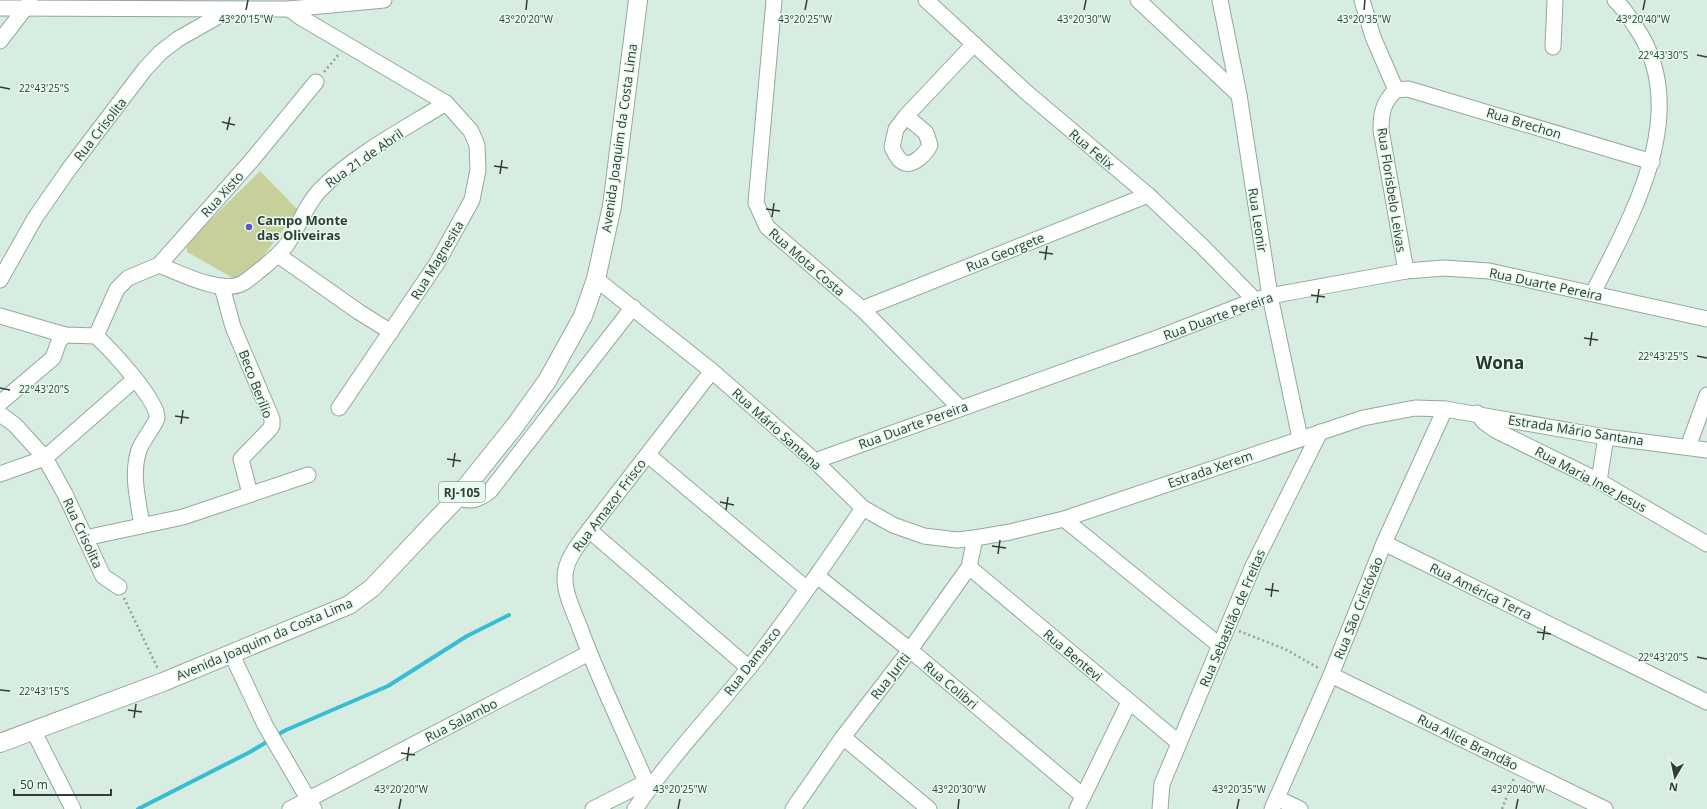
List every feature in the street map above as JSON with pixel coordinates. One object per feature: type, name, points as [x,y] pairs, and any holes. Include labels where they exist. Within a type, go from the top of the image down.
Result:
[{"type":"main road","name":"Avenida Joaquim da Costa Lima","points":[[0,743],[232,655],[349,605],[372,588],[457,498],[514,427],[546,380],[583,316],[596,279],[612,206],[638,0]]},
{"type":"street","points":[[0,8],[28,4],[289,8],[384,0]]},
{"type":"street","name":"Rua Mota Costa","points":[[774,0],[756,204],[767,227],[862,309],[960,408]]},
{"type":"street","name":"Rua Felix","points":[[926,0],[1026,92],[1148,195],[1203,247],[1255,300]]},
{"type":"street","points":[[1138,0],[1239,95]]},
{"type":"street","name":"Rua Leonir","points":[[1220,0],[1239,95],[1270,296],[1300,438]]},
{"type":"street","points":[[1362,0],[1373,37],[1396,90]]},
{"type":"street","points":[[1553,47],[1555,0]]},
{"type":"street","points":[[1593,293],[1620,239],[1642,189],[1652,162],[1660,121],[1654,61],[1639,31],[1620,5],[1614,0]]},
{"type":"street","points":[[0,41],[28,4]]},
{"type":"street","name":"Rua Crisolita","points":[[0,280],[43,205],[145,69],[161,52],[178,39],[232,8]]},
{"type":"street","name":"Rua Magnesita","points":[[289,8],[300,17],[446,103],[472,131],[477,145],[478,170],[472,200],[437,263],[392,332],[339,408]]},
{"type":"street","points":[[906,116],[974,44]]},
{"type":"street","name":"Rua Xisto","points":[[96,336],[117,289],[128,278],[159,265],[252,160],[316,82]]},
{"type":"street","name":"Rua Brechon","points":[[1396,90],[1408,89],[1652,162]]},
{"type":"street","name":"Rua Florisbelo Leivas","points":[[1396,90],[1389,97],[1381,112],[1381,130],[1406,270]]},
{"type":"street","name":"Rua 21 de Abril","points":[[159,265],[192,278],[222,287],[242,283],[278,255],[291,239],[298,223],[320,190],[334,176],[373,149],[446,103]]},
{"type":"street","name":"Rua Georgete","points":[[862,309],[1148,195]]},
{"type":"street","points":[[278,255],[358,312],[392,332]]},
{"type":"street","name":"Rua Duarte Pereira","points":[[815,461],[1160,337],[1255,300],[1406,270],[1444,268],[1489,271],[1707,319]]},
{"type":"street","name":"Rua Mário Santana","points":[[596,279],[712,371],[815,461],[863,508],[893,525],[924,536],[957,540],[975,538]]},
{"type":"street","name":"Beco Berilio","points":[[222,287],[233,327],[272,419],[272,426],[269,430],[241,459],[250,494]]},
{"type":"street","points":[[457,498],[469,502],[479,500],[490,491],[633,308]]},
{"type":"street","points":[[0,316],[65,335],[96,336],[110,349],[150,400],[156,412],[157,418],[139,450],[134,479],[142,525]]},
{"type":"street","points":[[0,403],[53,358],[59,341],[65,335]]},
{"type":"street","name":"Rua Amazor Frisco","points":[[650,782],[589,653],[568,596],[565,578],[570,558],[589,530],[712,371]]},
{"type":"street","points":[[0,474],[45,458],[135,379]]},
{"type":"street","points":[[1688,447],[1707,395]]},
{"type":"street","name":"Estrada Xerem","points":[[975,538],[1010,532],[1064,519],[1300,438],[1363,418],[1415,408],[1445,409]]},
{"type":"street","name":"Estrada Mário Santana","points":[[1445,409],[1477,413],[1606,437],[1707,450]]},
{"type":"street","name":"Rua São Cristóvão","points":[[1275,803],[1331,675],[1384,543],[1445,409]]},
{"type":"street","name":"Rua Maria Inez Jesus","points":[[1477,413],[1484,422],[1495,430],[1599,481],[1707,544]]},
{"type":"street","name":"Rua Crisolita","points":[[0,414],[15,425],[45,458],[65,494],[103,576],[119,587]]},
{"type":"street","name":"Rua Sebastião de Freitas","points":[[1160,809],[1162,784],[1226,626],[1253,566],[1320,432]]},
{"type":"street","points":[[1599,481],[1606,437]]},
{"type":"street","points":[[648,455],[807,589]]},
{"type":"street","points":[[85,538],[183,517],[308,475]]},
{"type":"street","name":"Rua Damasco","points":[[636,809],[650,782],[749,668],[817,576],[863,508]]},
{"type":"street","points":[[1064,519],[1219,645]]},
{"type":"street","points":[[589,530],[749,668]]},
{"type":"street","name":"Rua Juriti","points":[[794,809],[843,737],[910,650],[969,567],[975,538]]},
{"type":"street","name":"Rua América Terra","points":[[1384,543],[1707,702]]},
{"type":"street","name":"Rua Bentevi","points":[[969,567],[1179,743]]},
{"type":"street","name":"Rua Colibri","points":[[817,576],[910,650],[1080,803]]},
{"type":"street","name":"Rua Salambo","points":[[290,809],[311,804],[589,653]]},
{"type":"street","points":[[232,655],[275,744],[311,804]]},
{"type":"street","name":"Rua Alice Brandão","points":[[1331,675],[1605,809]]},
{"type":"street","points":[[1080,803],[1129,702]]},
{"type":"street","points":[[33,730],[73,809]]},
{"type":"street","points":[[843,737],[929,809]]},
{"type":"street","points":[[593,809],[650,782]]},
{"type":"street","points":[[1275,803],[1300,809]]},
{"type":"path","points":[[316,82],[348,44]]},
{"type":"path","points":[[119,587],[151,652],[163,682]]},
{"type":"path","points":[[1226,626],[1285,649],[1331,675]]},
{"type":"path","points":[[1502,809],[1518,767]]},
{"type":"green space","points":[[260,171],[298,210],[252,271],[233,278],[187,252],[187,243]]},
{"type":"waterway","points":[[275,736],[388,686],[467,636],[509,615]]},
{"type":"waterway","points":[[138,809],[250,752],[270,740]]},
{"type":"place","name":"Campo Monte das Oliveiras","points":[[249,227]]},
{"type":"district","name":"Wona","points":[[1500,362]]}]
